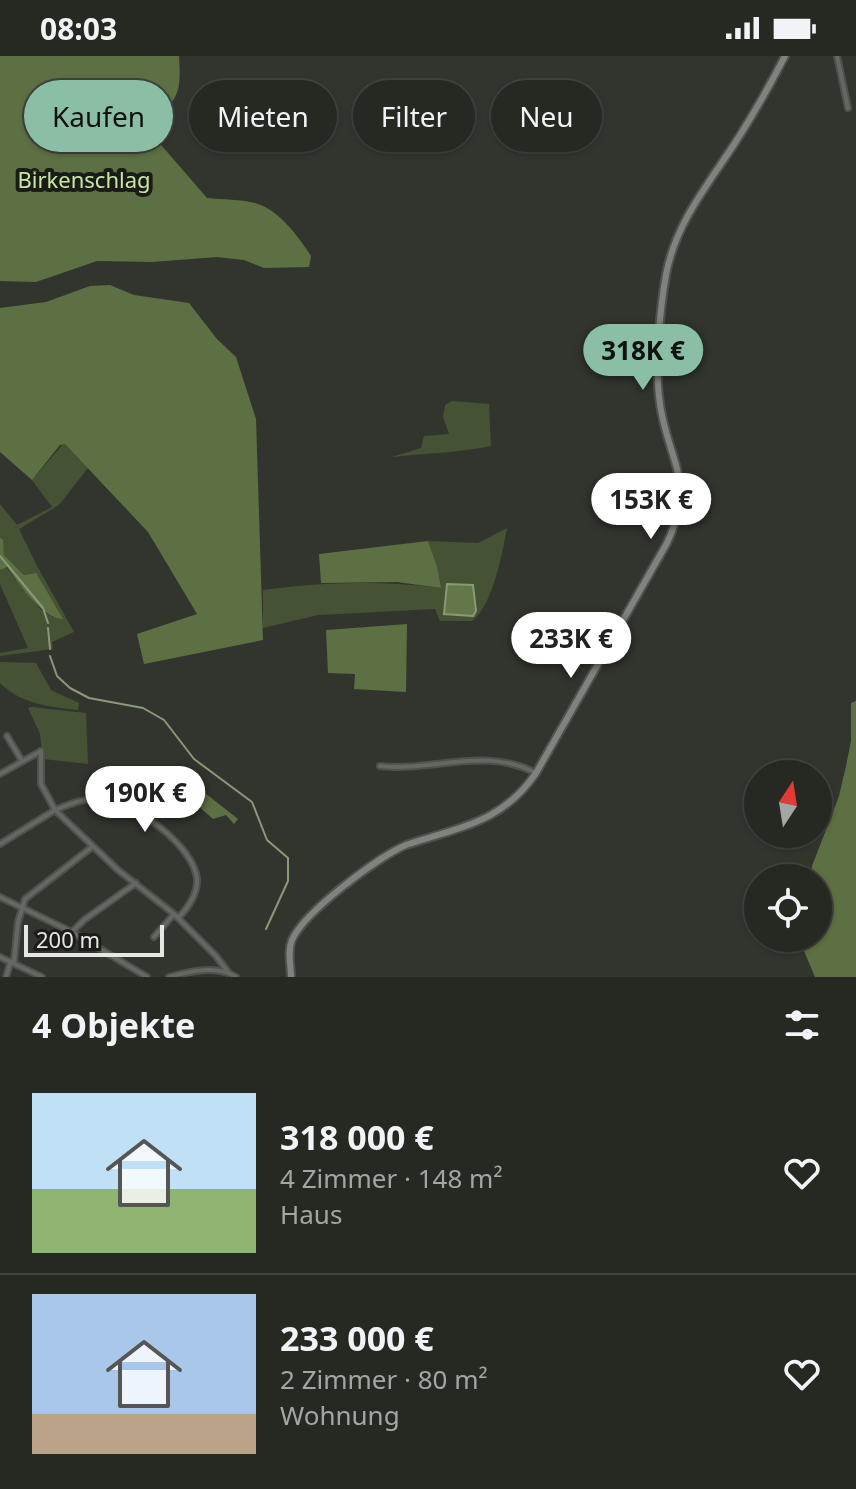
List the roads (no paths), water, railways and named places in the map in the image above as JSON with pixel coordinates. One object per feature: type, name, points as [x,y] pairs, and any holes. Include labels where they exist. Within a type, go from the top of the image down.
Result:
[{"type":"street","points":[[291,977],[290,952],[295,935],[349,883],[392,851],[478,823],[496,814],[521,793],[536,773],[674,527],[681,497],[678,469],[662,415],[658,385],[668,265],[687,216],[751,117],[785,56]]},
{"type":"street","points":[[837,56],[848,108]]},
{"type":"street","points":[[7,736],[23,762]]},
{"type":"street","points":[[0,774],[41,751],[41,784],[55,810],[176,916],[236,977]]},
{"type":"street","points":[[380,766],[413,767],[460,759],[482,759],[509,763],[536,773]]},
{"type":"street","points":[[0,844],[55,810],[86,799],[103,799],[130,806],[182,850],[196,872],[196,890],[176,916],[154,937]]},
{"type":"street","points":[[6,977],[13,961],[21,905],[93,846]]},
{"type":"street","points":[[72,932],[136,883]]},
{"type":"street","points":[[0,897],[72,932],[147,977]]},
{"type":"street","points":[[0,957],[42,977]]},
{"type":"street","points":[[169,977],[205,971],[228,972]]},
{"type":"waterway","points":[[0,556],[43,608],[48,623]]},
{"type":"waterway","points":[[48,628],[50,649]]},
{"type":"waterway","points":[[50,656],[57,676],[70,688],[89,698],[143,708],[164,720],[194,759],[252,802],[267,840],[288,858],[288,881],[266,929]]},
{"type":"park label","name":"Birkenschlag","points":[[84,180]]}]
